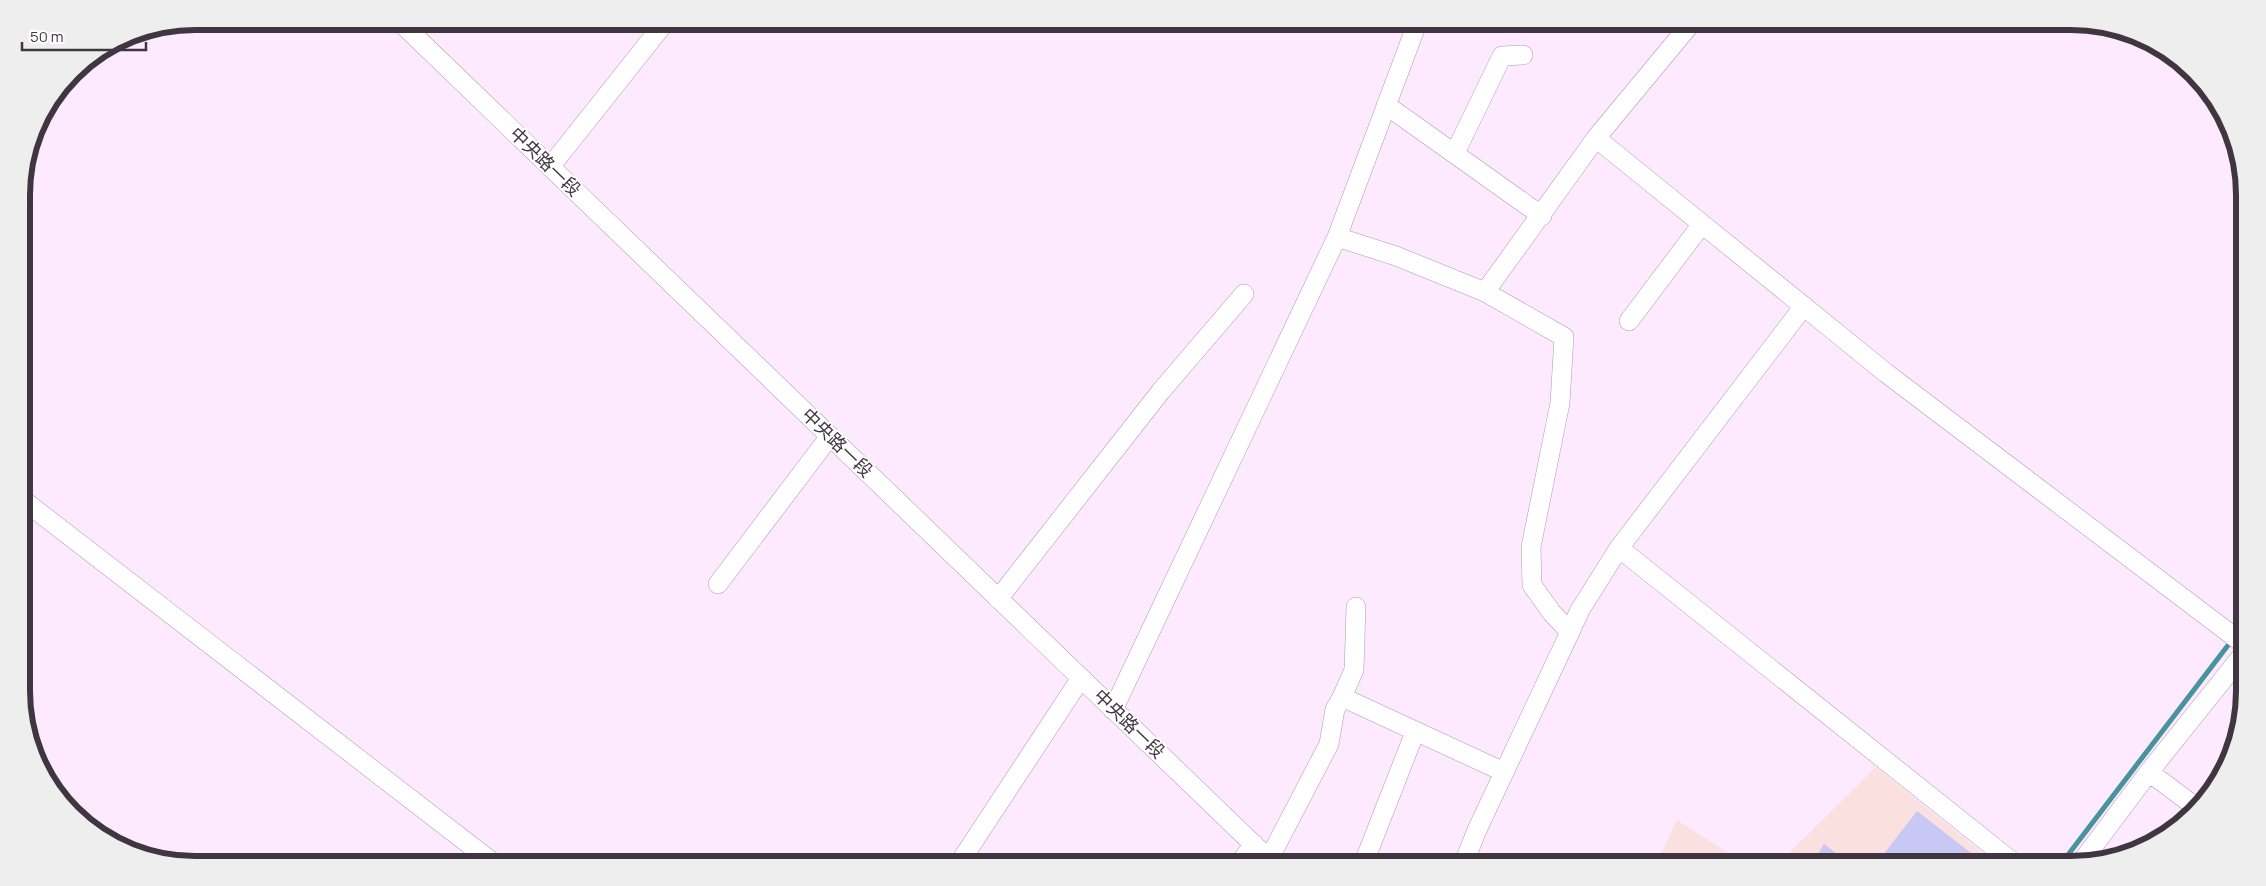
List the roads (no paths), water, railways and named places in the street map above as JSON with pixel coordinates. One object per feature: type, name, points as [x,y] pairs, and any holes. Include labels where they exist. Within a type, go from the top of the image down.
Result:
[{"type":"street","name":"中央路一段","points":[[408,30],[998,600],[1266,856]]},
{"type":"street","points":[[550,167],[659,30]]},
{"type":"street","points":[[1113,710],[1337,237],[1415,30]]},
{"type":"street","points":[[1485,292],[1542,216],[1596,138],[1686,30]]},
{"type":"street","points":[[1455,153],[1502,56],[1522,55]]},
{"type":"street","points":[[1386,104],[1542,216]]},
{"type":"street","points":[[1596,138],[1886,373],[2236,639]]},
{"type":"street","points":[[1629,321],[1702,224]]},
{"type":"street","points":[[1337,237],[1396,256],[1485,292],[1564,337],[1560,403],[1531,547],[1532,586],[1552,613],[1570,632]]},
{"type":"street","points":[[998,600],[1161,391],[1244,294]]},
{"type":"street","points":[[1466,856],[1580,610],[1619,548],[1804,306]]},
{"type":"street","points":[[718,584],[830,436]]},
{"type":"street","points":[[30,505],[484,856]]},
{"type":"street","points":[[1619,548],[2005,856]]},
{"type":"street","points":[[1275,856],[1329,744],[1334,709],[1342,697],[1354,670],[1356,607]]},
{"type":"street","points":[[2086,855],[2149,772],[2236,663]]},
{"type":"street","points":[[964,856],[1081,678]]},
{"type":"street","points":[[1342,697],[1504,772]]},
{"type":"street","points":[[1366,856],[1415,732]]},
{"type":"street","points":[[2149,772],[2191,804]]},
{"type":"street","points":[[1244,856],[1254,844]]},
{"type":"waterway","points":[[2067,856],[2236,635]]}]
